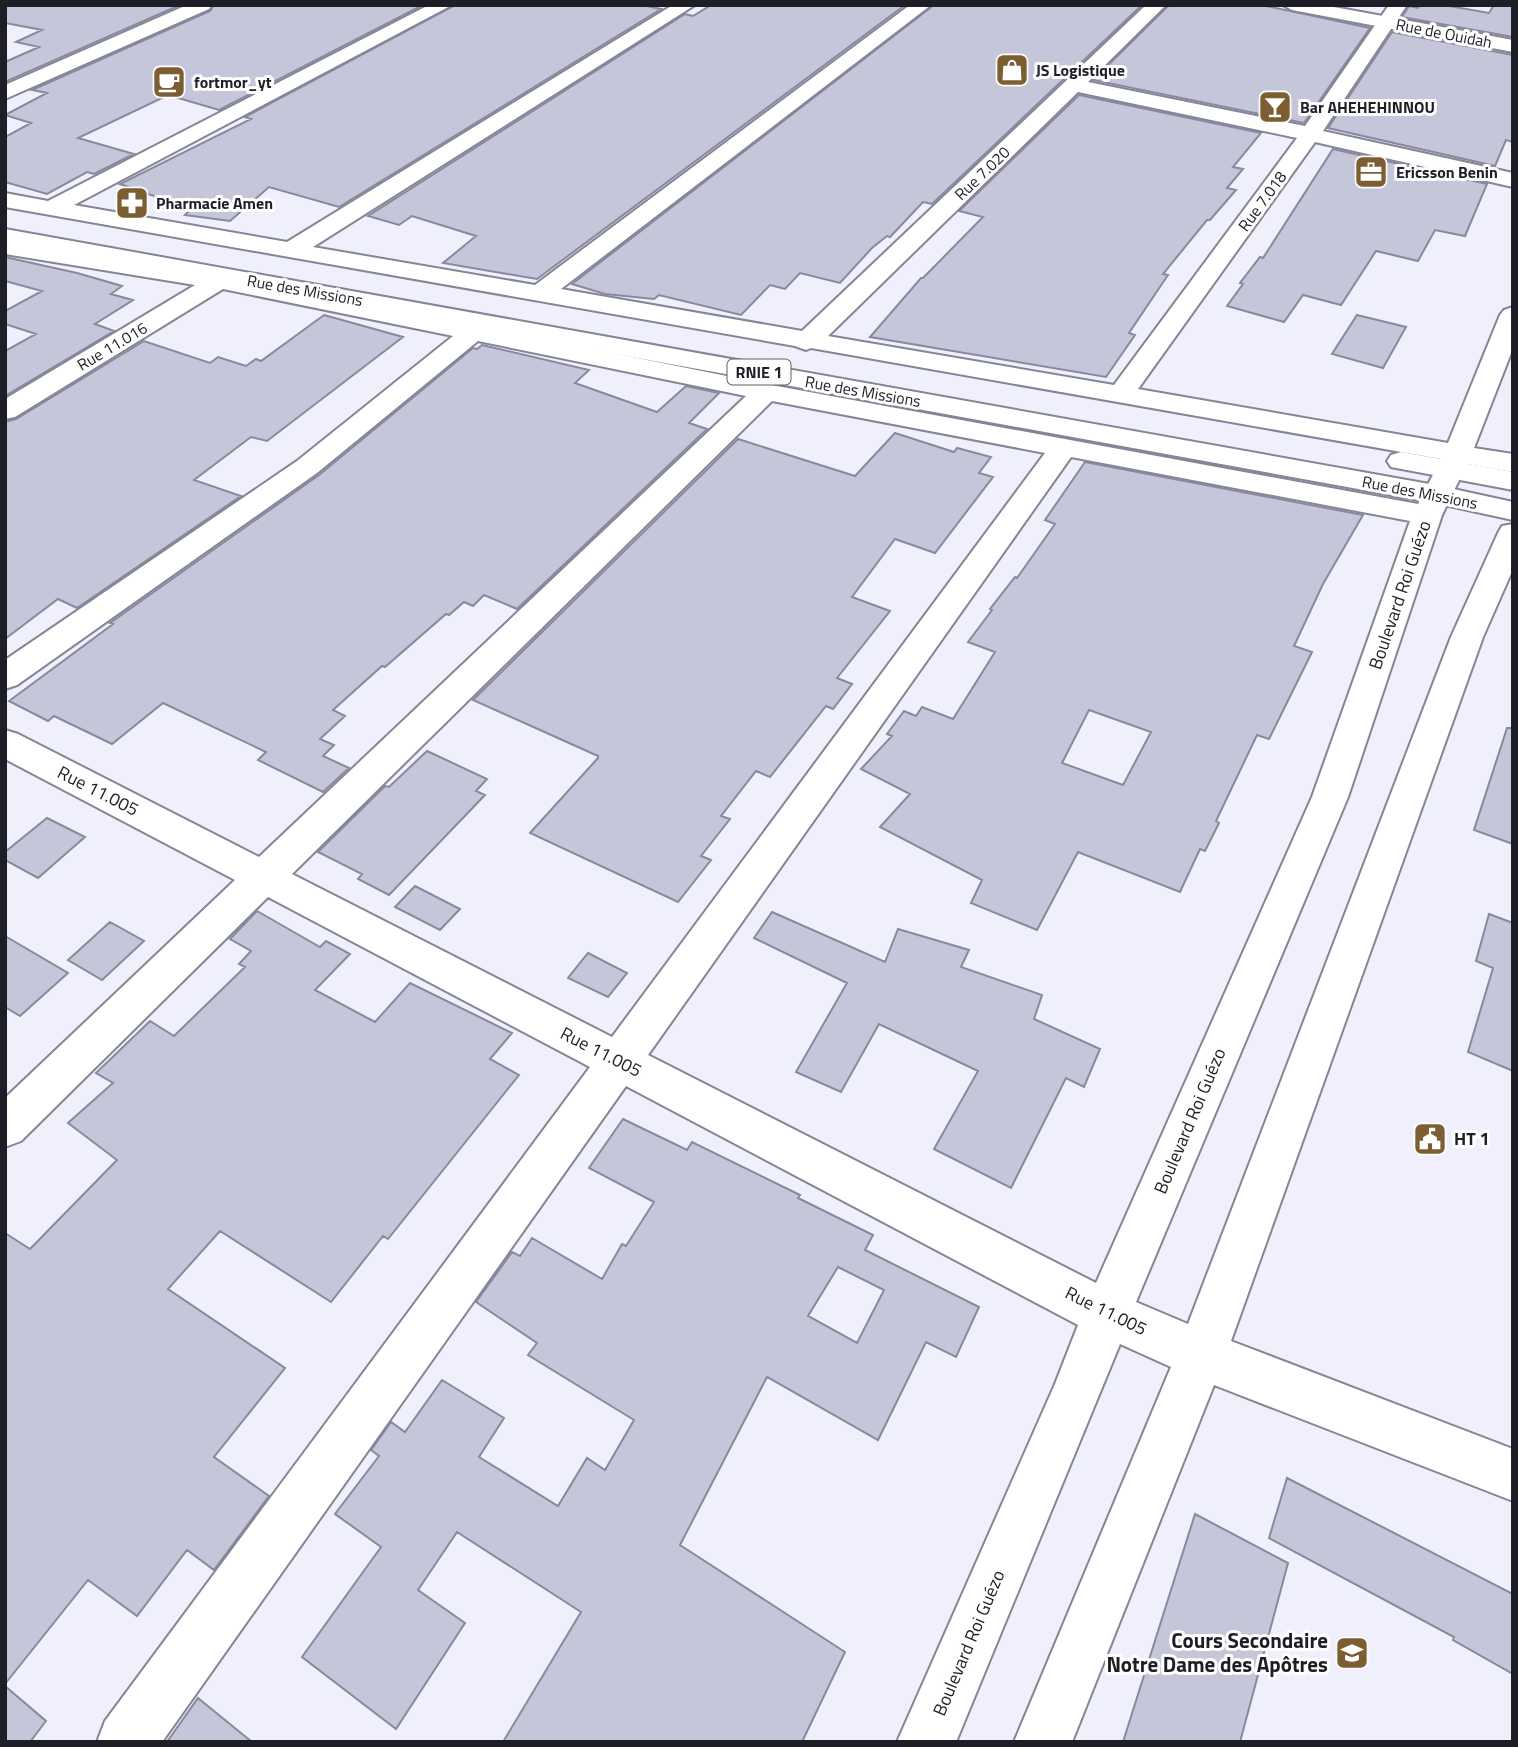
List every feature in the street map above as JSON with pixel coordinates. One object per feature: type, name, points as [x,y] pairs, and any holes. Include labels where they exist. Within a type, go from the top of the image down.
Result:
[{"type":"main road","points":[[5,93],[203,5]]},
{"type":"main road","points":[[51,208],[443,5]]},
{"type":"main road","points":[[291,250],[686,5]]},
{"type":"main road","points":[[540,293],[922,5]]},
{"type":"main road","name":"Rue 7.020","points":[[806,342],[1157,5]]},
{"type":"main road","name":"Rue de Ouidah","points":[[1292,5],[1392,14],[1513,47]]},
{"type":"main road","name":"Rue 7.018","points":[[1122,393],[1310,134],[1392,14]]},
{"type":"main road","points":[[1074,85],[1513,180]]},
{"type":"main road","points":[[5,200],[806,342],[1122,393],[1442,483]]},
{"type":"main road","name":"Rue des Missions","points":[[5,215],[1442,483],[1513,511]]},
{"type":"main road","name":"Rue des Missions","points":[[5,236],[1442,483],[1513,481]]},
{"type":"main road","points":[[5,247],[219,281],[766,391],[1064,447],[1442,483],[1513,463]]},
{"type":"main road","name":"Rue 11.016","points":[[5,411],[219,281]]},
{"type":"main road","name":"Boulevard Roi Guézo","points":[[926,1742],[1330,797],[1442,483],[1513,316]]},
{"type":"main road","points":[[5,677],[307,467],[474,332]]},
{"type":"main road","points":[[5,1126],[766,391]]},
{"type":"main road","points":[[126,1742],[1064,447]]},
{"type":"main road","points":[[1043,1742],[1201,1355],[1467,637],[1513,533]]},
{"type":"main road","name":"Rue 11.005","points":[[5,743],[1107,1314],[1201,1355],[1513,1475]]},
{"type":"building","points":[[5,5],[180,5],[5,82],[5,62],[39,47],[16,42],[42,30],[5,23]]},
{"type":"building","points":[[214,5],[423,5],[219,110],[168,95],[78,138],[134,154],[94,174],[87,172],[47,194],[5,182],[5,137],[31,123],[5,115],[47,93],[32,90],[210,11]]},
{"type":"building","points":[[455,5],[642,5],[661,9],[339,207],[269,187],[230,221],[185,215],[189,211],[163,208],[171,202],[120,184],[251,119],[245,117]]},
{"type":"building","points":[[711,5],[905,5],[537,279],[443,263],[476,236],[412,216],[399,225],[368,216],[685,14],[693,16]]},
{"type":"building","points":[[934,5],[1142,5],[932,204],[923,202],[890,237],[887,236],[872,248],[840,283],[800,273],[785,289],[770,285],[741,315],[659,295],[654,299],[605,294],[572,284]]},
{"type":"building","points":[[1169,5],[1262,5],[1370,28],[1304,123],[1093,80]]},
{"type":"building","points":[[1420,5],[1449,6],[1489,13],[1494,5],[1513,5],[1513,37],[1402,17],[1409,6],[1418,8]]},
{"type":"building","points":[[1392,32],[1513,55],[1513,142],[1506,140],[1495,166],[1328,128]]},
{"type":"building","points":[[1079,95],[1261,133],[1233,167],[1243,169],[1227,188],[1236,190],[1210,220],[1207,220],[1163,274],[1168,275],[1129,333],[1135,335],[1106,377],[870,337],[921,278],[983,217],[959,211]]},
{"type":"building","points":[[1333,149],[1487,184],[1465,236],[1435,230],[1418,261],[1376,251],[1341,305],[1303,295],[1284,322],[1227,306],[1243,284],[1240,283],[1260,257],[1263,258]]},
{"type":"building","points":[[5,257],[122,286],[111,294],[133,300],[95,324],[114,331],[5,396],[5,351],[36,334],[5,324],[5,311],[42,291],[5,281]]},
{"type":"building","points":[[324,315],[403,337],[267,441],[251,437],[194,480],[241,496],[77,608],[58,599],[5,639],[5,422],[16,419],[144,341],[210,363],[218,357],[246,366],[256,359],[261,361]]},
{"type":"building","points":[[1357,315],[1406,327],[1383,368],[1332,354]]},
{"type":"building","points":[[482,345],[589,370],[575,383],[657,412],[686,386],[719,393],[689,423],[707,429],[517,609],[484,595],[473,606],[464,602],[449,615],[446,614],[385,667],[382,666],[333,710],[345,716],[320,739],[334,745],[323,756],[349,768],[323,792],[258,760],[266,752],[163,703],[112,744],[54,716],[48,721],[9,701],[113,624],[110,623],[319,475],[473,348],[477,349]]},
{"type":"building","points":[[895,433],[954,452],[957,448],[991,457],[979,473],[993,477],[935,553],[895,539],[852,597],[890,611],[837,678],[852,684],[833,709],[826,706],[770,777],[756,771],[721,816],[730,819],[701,856],[711,860],[678,902],[530,833],[598,756],[473,700],[738,439],[855,476]]},
{"type":"building","points":[[1085,462],[1363,515],[1323,584],[1294,646],[1312,652],[1269,739],[1257,735],[1216,821],[1219,823],[1205,851],[1200,849],[1180,892],[1078,852],[1037,930],[971,903],[982,880],[880,827],[910,794],[861,769],[892,736],[887,734],[904,711],[916,716],[922,707],[953,719],[995,652],[968,642],[1055,524],[1045,520]],"holes":[[[1089,710],[1151,732],[1123,785],[1062,763]]]},
{"type":"building","points":[[1507,728],[1513,728],[1513,844],[1474,830]]},
{"type":"building","points":[[427,751],[487,779],[476,791],[485,795],[389,895],[358,879],[362,874],[318,852],[385,786],[389,787]]},
{"type":"building","points":[[47,818],[85,837],[38,878],[5,860],[5,852]]},
{"type":"building","points":[[415,886],[460,909],[440,930],[395,907]]},
{"type":"building","points":[[257,911],[320,947],[326,941],[350,954],[315,990],[375,1022],[410,983],[512,1033],[490,1059],[519,1075],[388,1239],[383,1236],[331,1302],[220,1231],[168,1289],[285,1368],[214,1457],[269,1496],[214,1570],[187,1550],[137,1616],[88,1580],[5,1684],[5,1233],[30,1249],[117,1160],[68,1123],[113,1083],[96,1073],[150,1021],[174,1036],[245,967],[239,964],[251,951],[230,939]]},
{"type":"building","points":[[772,912],[885,962],[898,929],[969,950],[961,967],[1042,995],[1034,1019],[1100,1049],[1084,1087],[1066,1078],[1011,1188],[934,1149],[978,1071],[879,1024],[841,1092],[796,1072],[847,983],[754,938]]},
{"type":"building","points":[[1489,914],[1513,923],[1513,1071],[1468,1052],[1493,968],[1476,961]]},
{"type":"building","points":[[110,922],[144,941],[102,980],[68,960]]},
{"type":"building","points":[[5,936],[68,973],[20,1016],[5,1007]]},
{"type":"building","points":[[588,953],[627,973],[608,997],[568,978]]},
{"type":"building","points":[[623,1119],[687,1150],[692,1142],[800,1195],[798,1198],[873,1235],[865,1250],[979,1307],[956,1357],[926,1342],[878,1440],[767,1377],[680,1545],[845,1652],[802,1742],[503,1742],[581,1612],[457,1532],[418,1590],[465,1623],[396,1729],[302,1657],[381,1547],[335,1514],[379,1456],[371,1450],[391,1422],[405,1432],[442,1380],[504,1418],[479,1457],[558,1506],[587,1458],[605,1470],[634,1420],[528,1355],[537,1343],[476,1302],[512,1252],[520,1256],[532,1238],[602,1279],[622,1244],[626,1246],[654,1202],[589,1168]],"holes":[[[838,1267],[884,1290],[857,1343],[808,1316]]]},
{"type":"building","points":[[1287,1478],[1513,1594],[1513,1674],[1453,1640],[1454,1637],[1269,1538]]},
{"type":"building","points":[[1195,1514],[1288,1563],[1240,1742],[1123,1742]]},
{"type":"building","points":[[5,1686],[46,1721],[30,1742],[5,1742]]},
{"type":"building","points":[[198,1698],[252,1742],[167,1742]]},
{"type":"place","name":"JS Logistique","points":[[1012,70]]},
{"type":"place","name":"fortmor_yt","points":[[169,82]]},
{"type":"place","name":"Bar AHEHEHINNOU","points":[[1275,107]]},
{"type":"place","name":"Ericsson Benin","points":[[1371,172]]},
{"type":"place","name":"Pharmacie Amen","points":[[132,203]]},
{"type":"place","name":"HT 1","points":[[1430,1139]]},
{"type":"place","name":"Cours Secondaire Notre Dame des Apôtres","points":[[1352,1653]]}]
